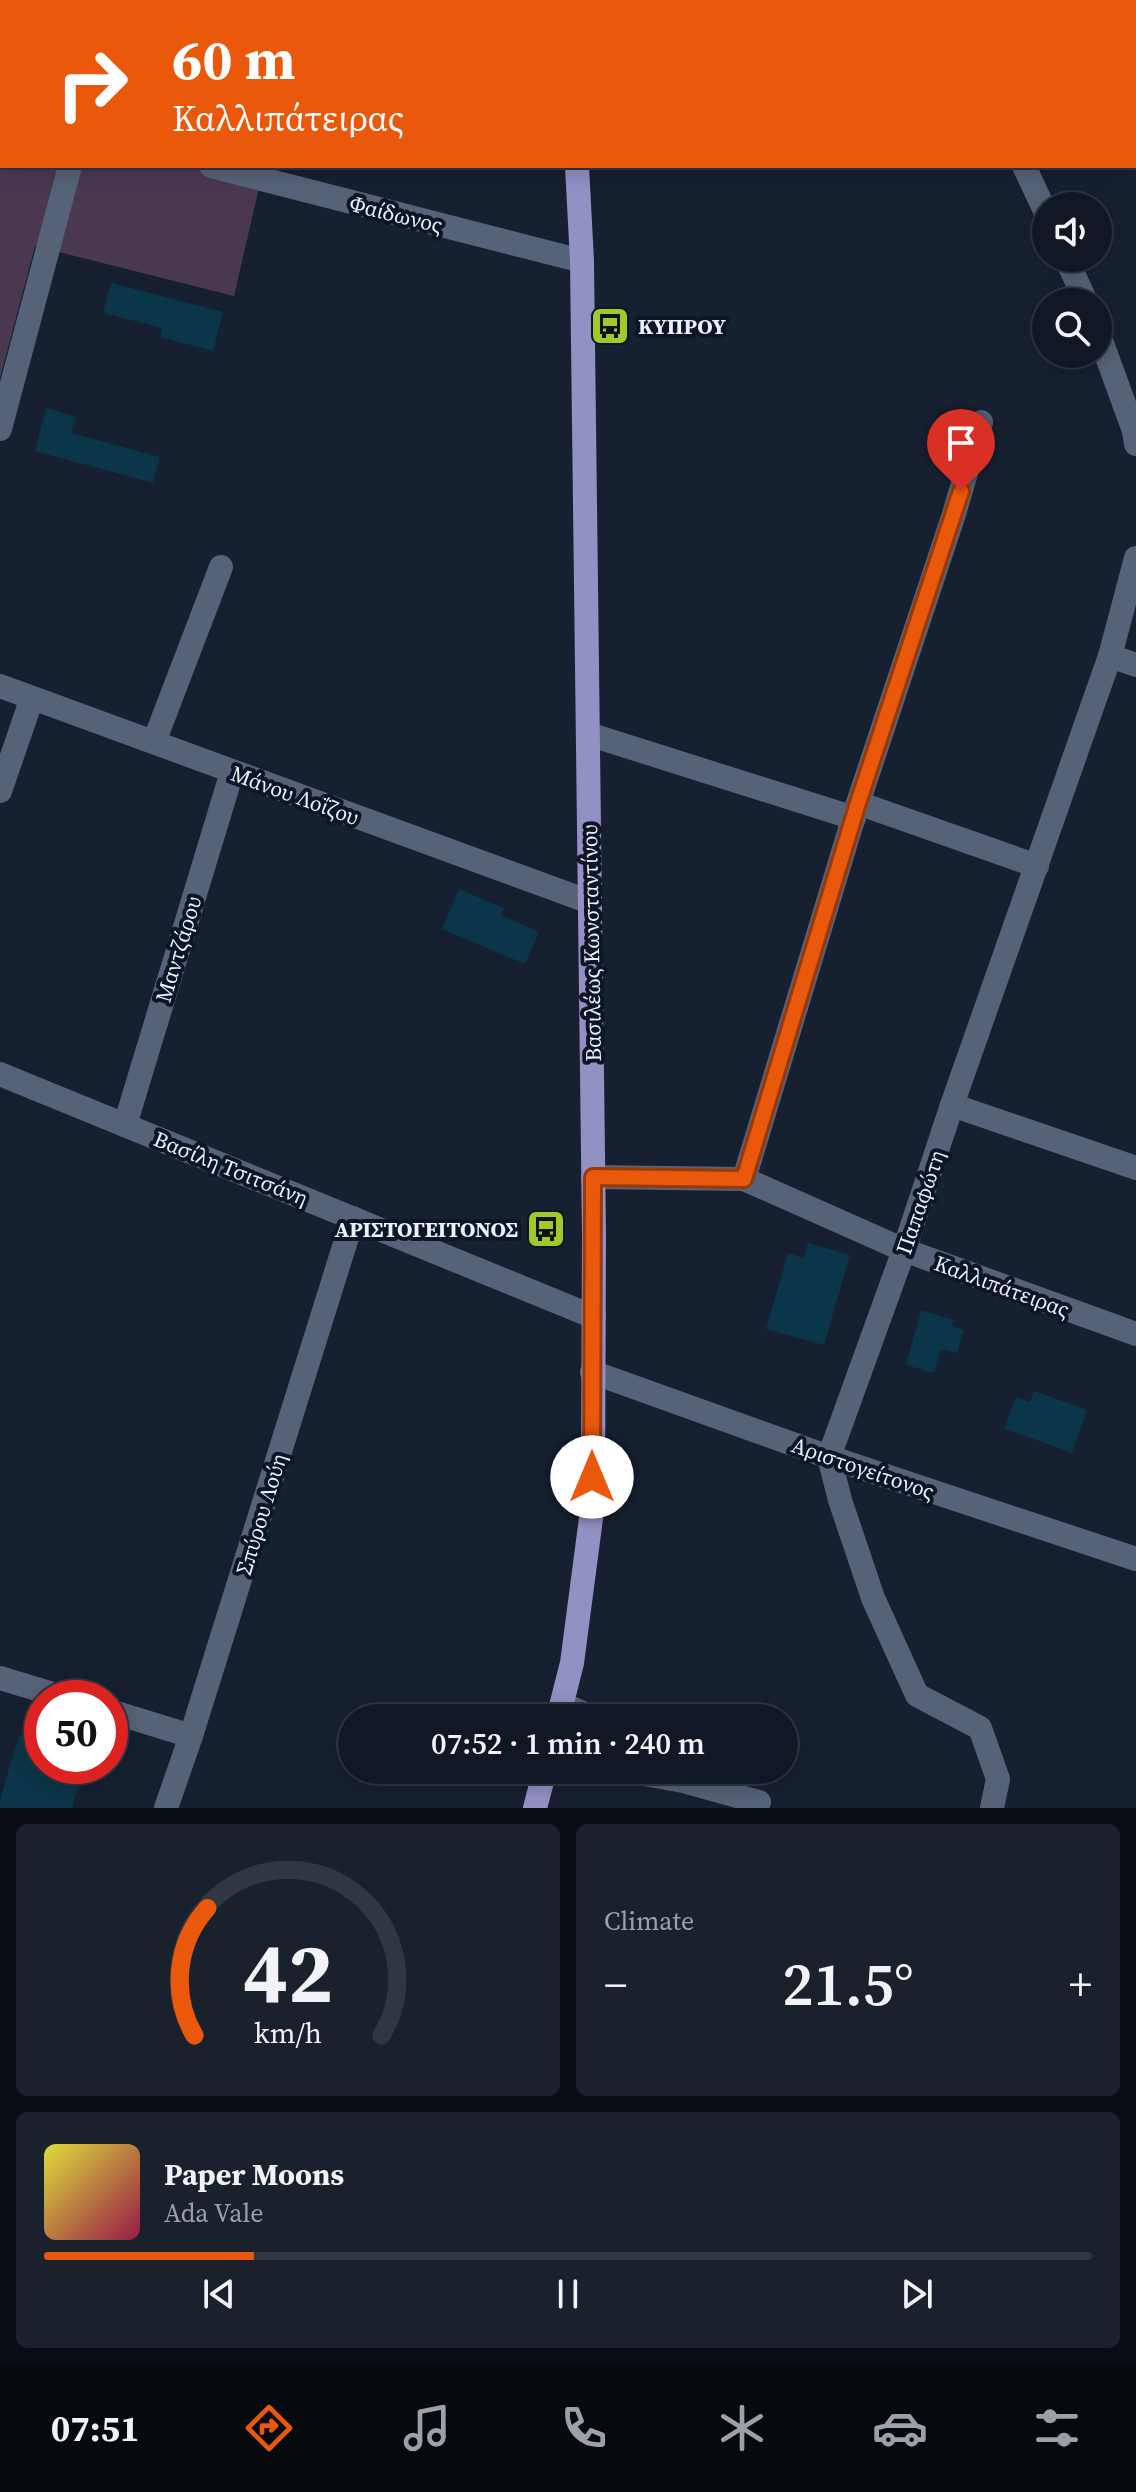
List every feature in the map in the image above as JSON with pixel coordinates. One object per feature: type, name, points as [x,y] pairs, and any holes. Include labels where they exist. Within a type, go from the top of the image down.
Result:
[{"type":"main road","name":"Βασιλέως Κωνσταντίνου","points":[[562,1704],[572,1663],[593,1503],[588,734],[582,261],[577,168]]},
{"type":"main road","points":[[535,1808],[541,1784]]},
{"type":"street","points":[[0,429],[69,168]]},
{"type":"street","name":"Φαίδωνος","points":[[219,168],[582,261]]},
{"type":"street","points":[[1025,168],[1036,192]]},
{"type":"street","points":[[1111,368],[1135,436]]},
{"type":"street","points":[[744,1179],[856,811],[954,514],[981,422]]},
{"type":"street","name":"Παπαφώτη","points":[[829,1457],[1110,656],[1136,558]]},
{"type":"street","points":[[154,742],[221,567]]},
{"type":"street","points":[[1110,656],[1136,665]]},
{"type":"street","name":"Μάνου Λοΐζου","points":[[0,686],[590,902]]},
{"type":"street","points":[[0,791],[32,698]]},
{"type":"street","points":[[588,734],[1037,866]]},
{"type":"street","name":"Μαντζάρου","points":[[125,1125],[232,772]]},
{"type":"street","name":"Βασίλη Τσιτσάνη","points":[[0,1074],[594,1317]]},
{"type":"street","points":[[952,1105],[1136,1168]]},
{"type":"street","name":"Καλλιπάτειρας","points":[[593,1177],[744,1179],[904,1250],[1136,1334]]},
{"type":"street","name":"Σπύρου Λούη","points":[[166,1808],[353,1218]]},
{"type":"street","name":"Αριστογείτονος","points":[[592,1372],[829,1457],[1136,1559]]},
{"type":"street","points":[[829,1457],[873,1598],[917,1695],[980,1728],[998,1779],[992,1808]]},
{"type":"street","points":[[2,1683],[24,1688]]},
{"type":"street","points":[[128,1717],[191,1736]]},
{"type":"street","points":[[694,1784],[759,1802]]},
{"type":"shaded area","points":[[0,168],[264,168],[234,296],[35,246],[0,378]]},
{"type":"building","points":[[111,283],[223,312],[213,351],[160,337],[162,328],[103,313]]},
{"type":"building","points":[[46,408],[76,417],[71,433],[160,457],[153,483],[35,451]]},
{"type":"building","points":[[459,889],[504,908],[500,915],[539,932],[525,964],[442,929]]},
{"type":"building","points":[[808,1243],[850,1255],[824,1345],[766,1329],[788,1253],[804,1258]]},
{"type":"building","points":[[921,1310],[954,1320],[952,1326],[964,1330],[957,1353],[941,1349],[934,1373],[906,1365]]},
{"type":"building","points":[[1034,1391],[1087,1410],[1072,1453],[1004,1428],[1016,1397],[1030,1402]]},
{"type":"building","points":[[19,1735],[24,1737],[24,1784],[79,1784],[72,1808],[0,1808]]},
{"type":"place","name":"ΚΥΠΡΟΥ","points":[[610,326]]},
{"type":"place","name":"ΑΡΙΣΤΟΓΕΙΤΟΝΟΣ","points":[[546,1229]]},
{"type":"route","points":[[592,1477],[593,1177],[744,1179],[858,803],[961,491]]}]
